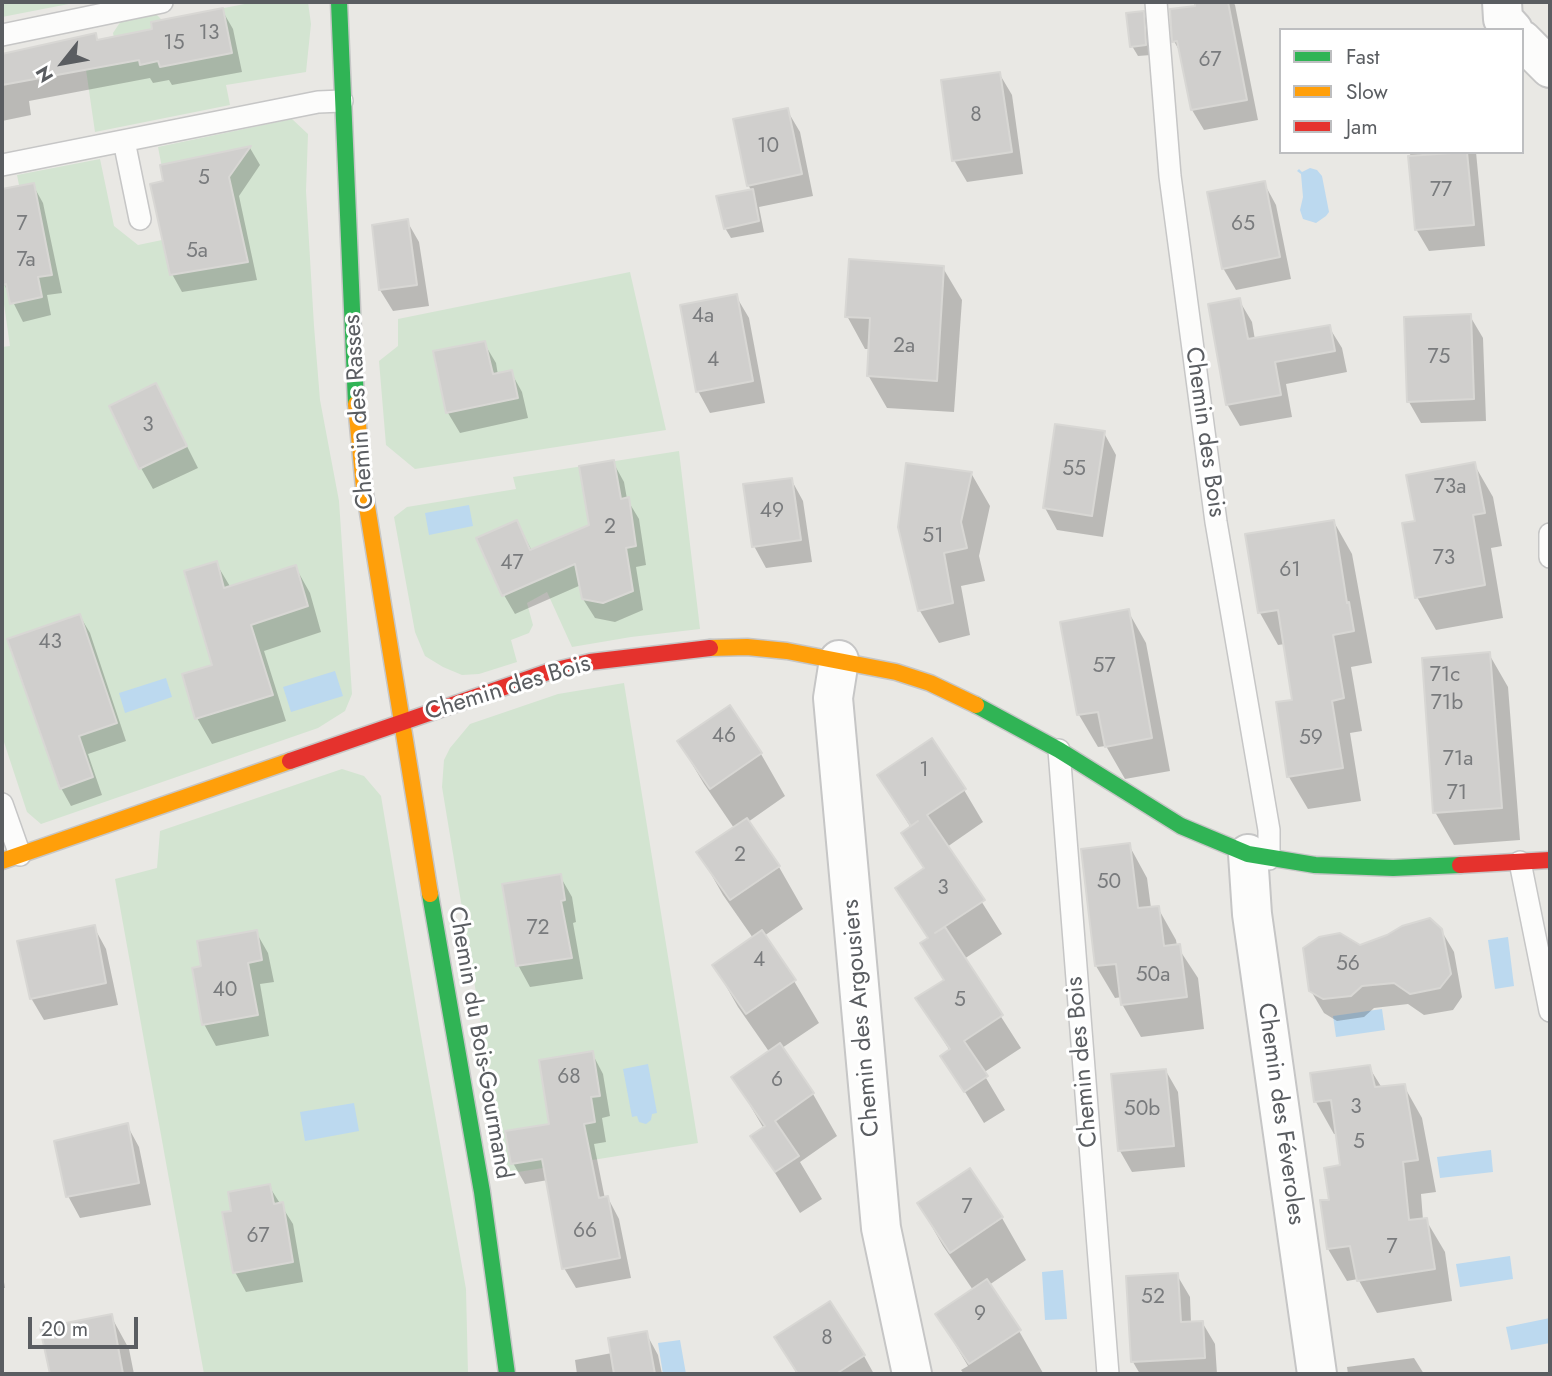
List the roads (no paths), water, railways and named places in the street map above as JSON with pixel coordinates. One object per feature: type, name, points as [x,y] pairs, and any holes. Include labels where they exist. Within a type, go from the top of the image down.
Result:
[{"type":"street","name":"Chemin des Rasses","points":[[339,2],[356,411],[366,508],[393,659],[400,721]]},
{"type":"street","points":[[1502,2],[1503,19],[1511,28]]},
{"type":"street","points":[[1524,42],[1550,68]]},
{"type":"street","name":"Chemin des Bois","points":[[11,858],[316,754],[400,721],[548,672],[590,662],[705,648],[747,647],[839,660],[896,672],[930,683],[964,698],[1059,750],[1181,826],[1259,856],[1315,865],[1393,869],[1550,860]]},
{"type":"street","name":"Chemin des Argousiers","points":[[839,660],[833,698],[881,1228],[912,1374]]},
{"type":"street","name":"Chemin du Bois-Gourmand","points":[[400,721],[482,1192],[507,1374]]},
{"type":"street","name":"Chemin des Féveroles","points":[[1259,856],[1252,915],[1317,1374]]},
{"type":"lane","points":[[2,35],[162,2]]},
{"type":"lane","name":"Chemin des Bois","points":[[1156,2],[1172,190],[1216,522],[1269,830],[1259,856]]},
{"type":"lane","points":[[2,164],[318,102],[342,101]]},
{"type":"lane","points":[[124,141],[140,219]]},
{"type":"lane","points":[[1550,534],[1550,557]]},
{"type":"lane","name":"Chemin des Bois","points":[[1059,750],[1108,1374]]},
{"type":"lane","points":[[2,804],[11,858]]},
{"type":"lane","points":[[1520,862],[1550,1011]]},
{"type":"water","points":[[1310,168],[1317,170],[1322,176],[1329,212],[1316,223],[1303,219],[1300,210],[1303,197],[1301,174],[1297,171]]},
{"type":"water","points":[[469,505],[473,526],[429,535],[425,513]]},
{"type":"water","points":[[335,671],[343,696],[291,712],[283,687]]},
{"type":"water","points":[[166,678],[172,697],[125,713],[119,693]]},
{"type":"water","points":[[1508,937],[1514,986],[1495,989],[1488,940]]},
{"type":"water","points":[[1382,1009],[1385,1030],[1336,1037],[1333,1016]]},
{"type":"water","points":[[648,1064],[657,1113],[652,1114],[651,1120],[646,1124],[639,1122],[637,1116],[632,1117],[623,1069]]},
{"type":"water","points":[[354,1103],[359,1131],[305,1141],[300,1112]]},
{"type":"water","points":[[1491,1150],[1493,1172],[1440,1178],[1437,1157]]},
{"type":"water","points":[[1510,1256],[1513,1279],[1460,1287],[1456,1264]]},
{"type":"water","points":[[1063,1270],[1067,1319],[1045,1320],[1042,1272]]},
{"type":"water","points":[[1550,1318],[1550,1343],[1511,1350],[1506,1327]]},
{"type":"water","points":[[680,1340],[686,1374],[663,1374],[658,1343]]}]
